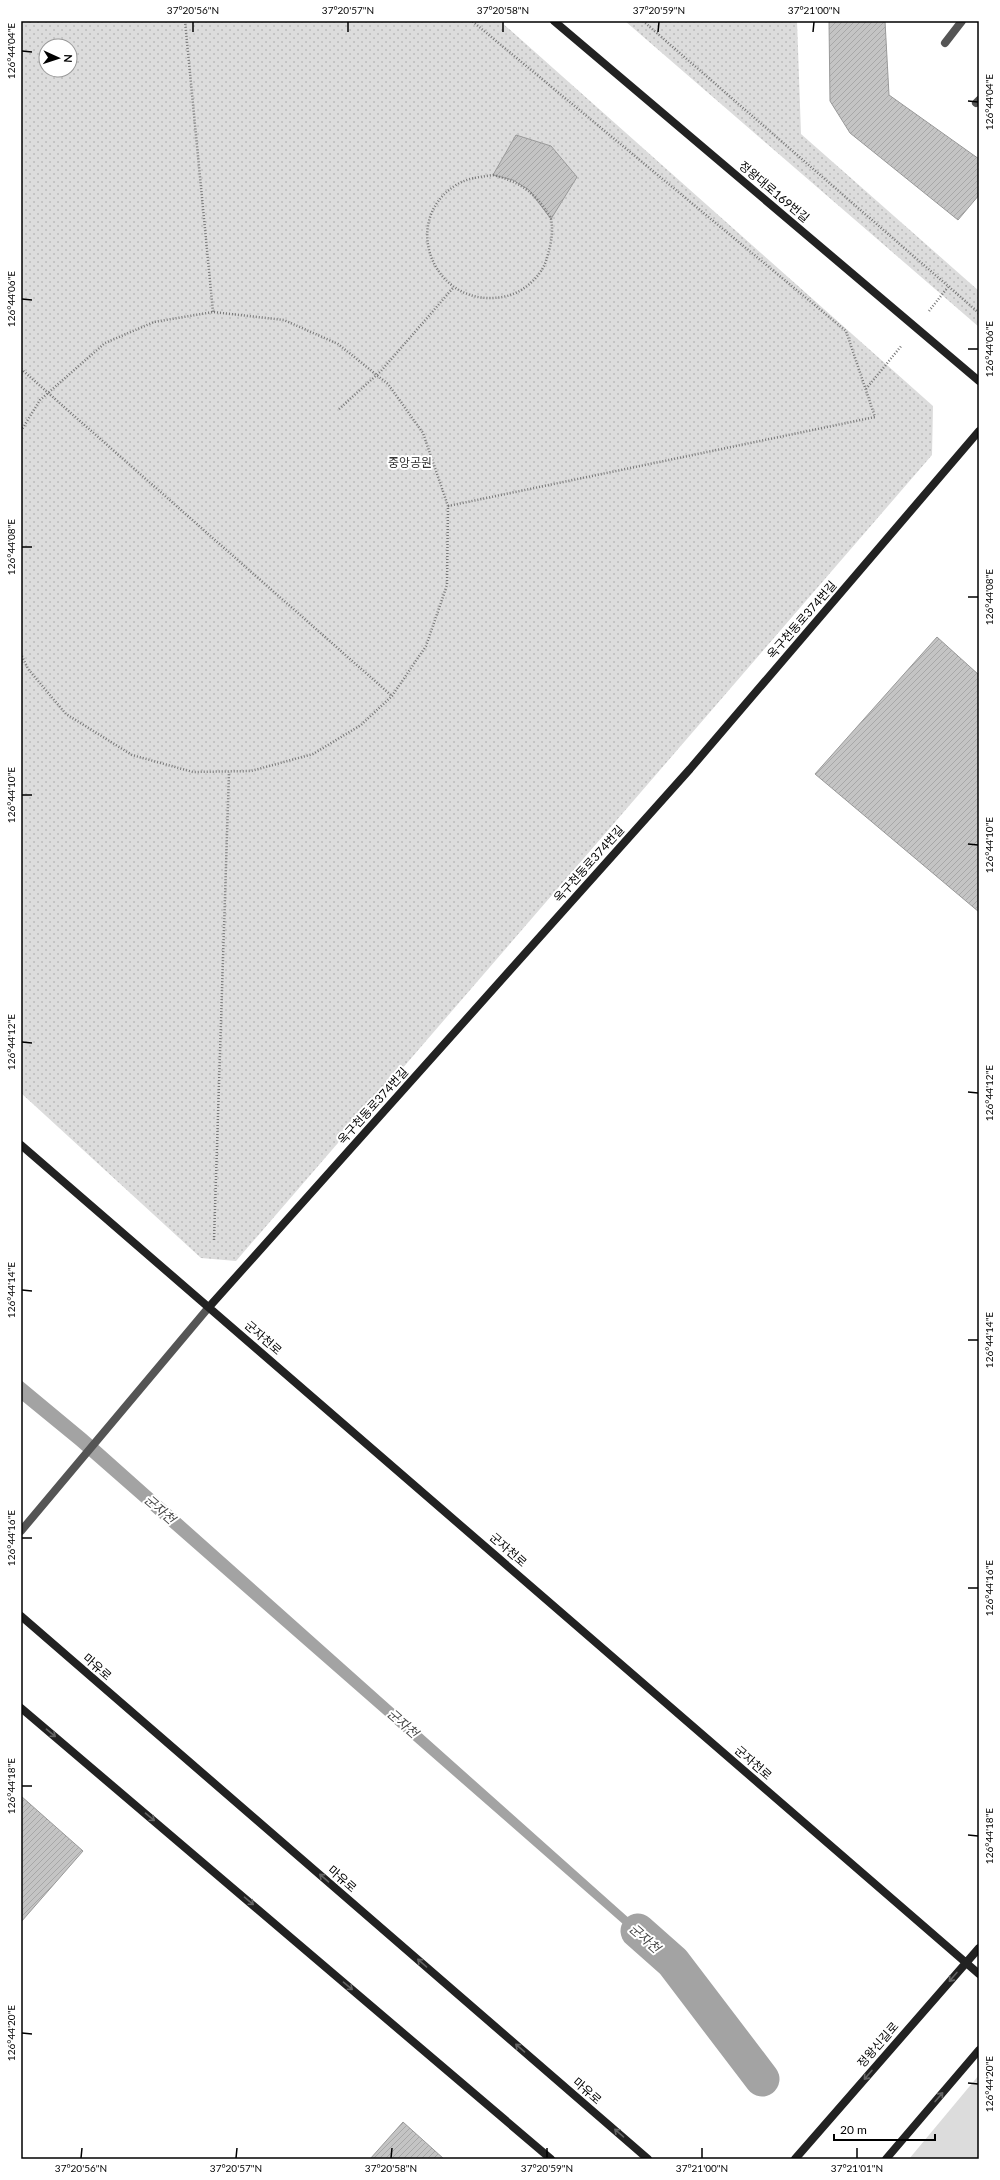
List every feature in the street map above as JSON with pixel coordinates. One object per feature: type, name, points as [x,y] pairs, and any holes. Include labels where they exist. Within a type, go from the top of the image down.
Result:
[{"type":"street","name":"정왕대로169번길","points":[[554,21],[979,381]]},
{"type":"street","points":[[945,43],[962,21]]},
{"type":"street","name":"옥구천동로374번길","points":[[209,1307],[690,769],[979,431]]},
{"type":"street","name":"군자천로","points":[[21,1145],[979,1974]]},
{"type":"street","points":[[21,1531],[209,1307]]},
{"type":"street","name":"마유로","points":[[21,1616],[648,2159]]},
{"type":"street","points":[[21,1708],[551,2159]]},
{"type":"street","name":"정왕신길로","points":[[795,2159],[979,1948]]},
{"type":"street","points":[[886,2159],[979,2050]]},
{"type":"path","points":[[185,21],[212,312]]},
{"type":"path","points":[[448,506],[875,417],[846,331],[472,21]]},
{"type":"path","points":[[643,21],[979,313]]},
{"type":"path","points":[[493,175],[513,180],[530,190],[551,218],[551,246],[544,266],[531,283],[513,295],[493,299],[472,297],[453,288],[439,273],[430,255],[427,236],[431,216],[441,199],[456,185],[474,178],[493,175]]},
{"type":"path","points":[[339,409],[376,375],[453,288]]},
{"type":"path","points":[[21,431],[40,400],[105,343],[154,322],[212,312],[284,320],[338,344],[388,384],[423,433],[448,506],[447,585],[426,646],[392,696],[361,725],[313,754],[251,771],[229,772],[193,772],[132,755],[66,714],[28,669],[21,654]]},
{"type":"path","points":[[21,369],[392,696]]},
{"type":"path","points":[[214,1240],[229,772]]},
{"type":"green space","name":"중앙공원","points":[[21,21],[500,21],[933,406],[932,455],[236,1261],[201,1258],[21,1093]]},
{"type":"green space","points":[[625,21],[797,21],[801,134],[979,291],[979,327]]},
{"type":"green space","points":[[979,2075],[979,2159],[909,2159]]},
{"type":"water","points":[[21,1380],[86,1434],[677,1961],[672,1967],[76,1445],[21,1400]]},
{"type":"building","points":[[829,21],[885,21],[889,95],[979,159],[979,195],[958,220],[850,133],[830,101]]},
{"type":"building","points":[[516,135],[551,146],[577,177],[551,219],[529,190],[513,180],[493,175]]},
{"type":"building","points":[[937,637],[979,675],[979,912],[815,774]]},
{"type":"building","points":[[21,1796],[83,1851],[21,1922]]},
{"type":"building","points":[[403,2122],[444,2159],[370,2159]]},
{"type":"waterway","name":"군자천","points":[[638,1931],[673,1962],[762,2079]]}]
